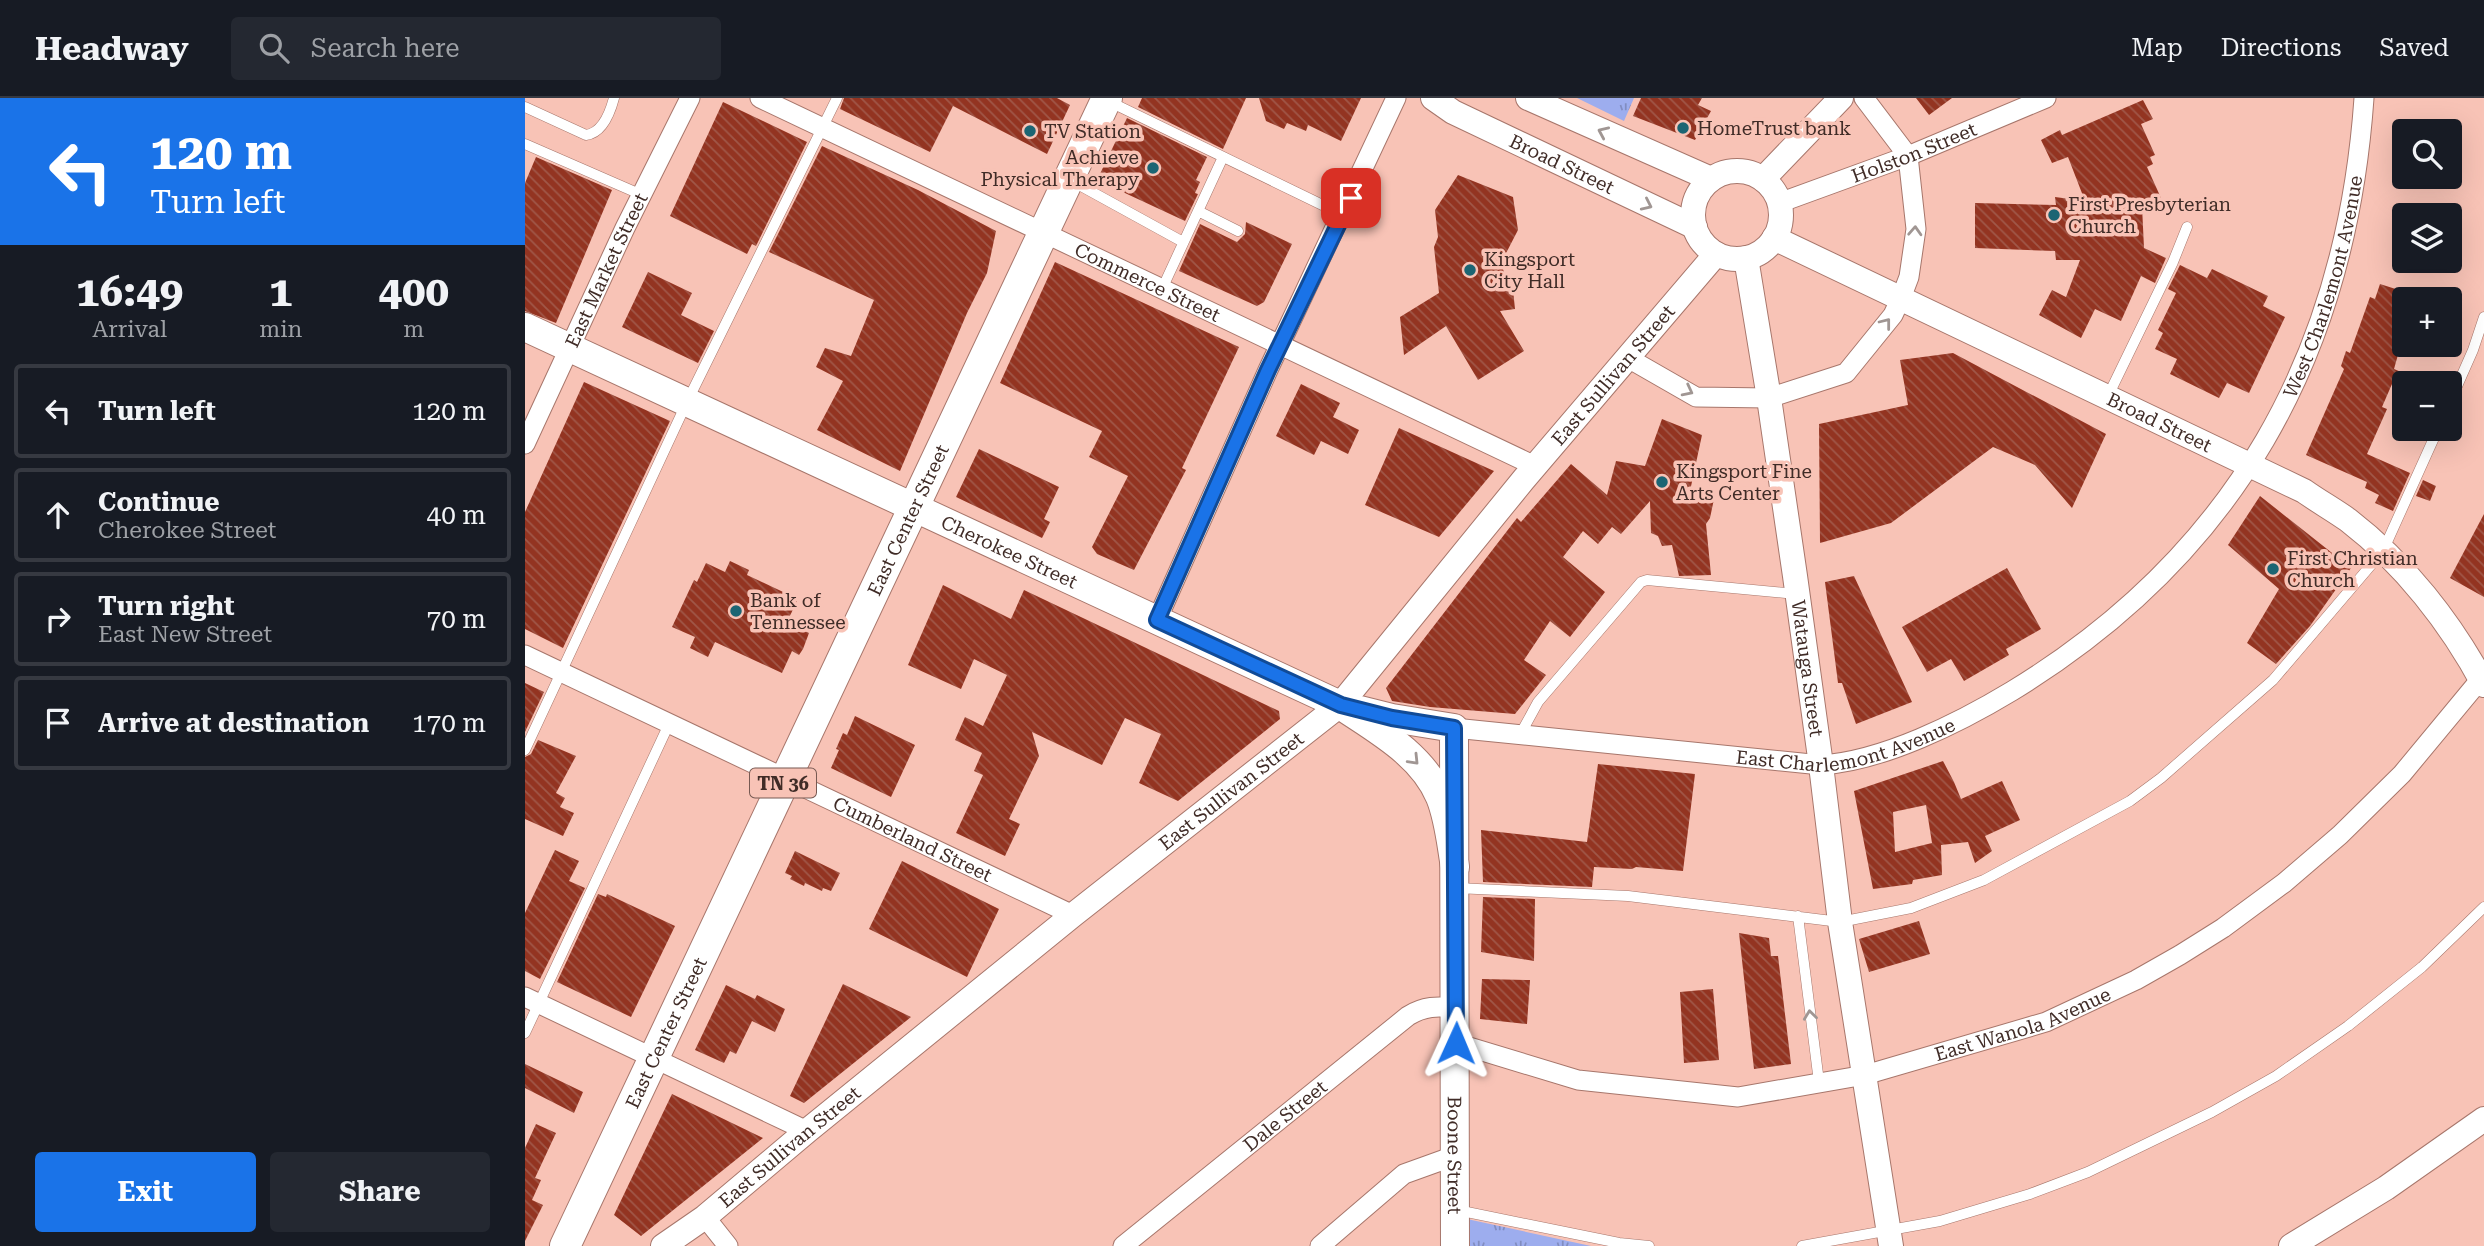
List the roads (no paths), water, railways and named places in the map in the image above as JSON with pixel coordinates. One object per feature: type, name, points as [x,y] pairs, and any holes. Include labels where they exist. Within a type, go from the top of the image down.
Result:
[{"type":"main road","name":"East Center Street","points":[[565,1246],[1104,99]]},
{"type":"main road","name":"Cherokee Street","points":[[525,327],[1341,705]]},
{"type":"main road","name":"East Charlemont Avenue","points":[[1341,705],[1392,718],[1454,728]]},
{"type":"main road","points":[[1341,705],[1399,744],[1431,780],[1440,797],[1446,819],[1455,878]]},
{"type":"main road","name":"Boone Street","points":[[1454,728],[1455,1246]]},
{"type":"street","name":"East Market Street","points":[[525,444],[690,98]]},
{"type":"street","name":"Commerce Street","points":[[760,98],[1535,466]]},
{"type":"street","points":[[1157,620],[1396,98]]},
{"type":"street","name":"Broad Street","points":[[1433,98],[1453,112],[1695,227]]},
{"type":"street","points":[[1528,98],[1711,179]]},
{"type":"street","points":[[1763,179],[1841,98]]},
{"type":"street","points":[[1628,358],[1696,397],[1769,398],[1846,373],[1893,315],[1909,277],[1916,229],[1908,156],[1864,98]]},
{"type":"street","name":"Holston Street","points":[[1779,202],[1908,156],[2046,98]]},
{"type":"street","name":"West Charlemont Avenue","points":[[2251,464],[2286,404],[2310,350],[2332,285],[2353,199],[2364,98]]},
{"type":"street","points":[[1723,173],[1751,173],[1763,179],[1773,190],[1779,202],[1779,227],[1767,247],[1746,258],[1726,257],[1707,247],[1695,227],[1695,201],[1701,189],[1711,179],[1723,173]]},
{"type":"street","name":"Broad Street","points":[[1774,238],[2304,491],[2348,520],[2383,551],[2451,631],[2483,680]]},
{"type":"street","name":"East Sullivan Street","points":[[663,1246],[705,1217],[807,1130],[1073,915],[1341,705],[1535,466],[1716,254]]},
{"type":"street","name":"Watauga Street","points":[[1746,258],[1797,594],[1840,922],[1890,1238]]},
{"type":"street","name":"East Charlemont Avenue","points":[[1454,728],[1821,765],[1847,763],[1881,753],[1939,730],[1989,705],[2040,674],[2089,639],[2141,595],[2203,529],[2251,464]]},
{"type":"street","name":"Cumberland Street","points":[[525,655],[1073,915]]},
{"type":"street","name":"East Wanola Avenue","points":[[1456,1043],[1578,1080],[1738,1097],[1865,1074],[2046,1022],[2136,980],[2223,928],[2284,883],[2340,835],[2402,774],[2483,680]]},
{"type":"street","points":[[532,1000],[807,1130]]},
{"type":"street","name":"Dale Street","points":[[1123,1246],[1408,1016],[1429,1006],[1456,1008]]},
{"type":"street","points":[[2291,1246],[2386,1188],[2484,1119]]},
{"type":"street","points":[[1320,1246],[1404,1174],[1454,1156]]},
{"type":"street","points":[[705,1217],[728,1246]]},
{"type":"lane","points":[[525,107],[586,135],[596,133],[600,129],[614,98]]},
{"type":"lane","points":[[525,750],[687,402],[837,98]]},
{"type":"lane","points":[[1104,99],[1343,215]]},
{"type":"lane","points":[[525,144],[642,195]]},
{"type":"lane","points":[[1162,289],[1223,157]]},
{"type":"lane","points":[[1068,179],[1184,242]]},
{"type":"lane","points":[[1198,211],[1238,231]]},
{"type":"lane","points":[[2108,396],[2173,262],[2187,227]]},
{"type":"lane","points":[[2462,375],[2484,317]]},
{"type":"lane","points":[[1455,878],[1840,922],[1911,908],[1984,880],[2130,802],[2273,680],[2383,551],[2433,441]]},
{"type":"lane","points":[[1521,733],[1538,702],[1641,582],[1647,580],[1797,594]]},
{"type":"lane","points":[[525,1033],[532,1000],[669,724]]},
{"type":"lane","points":[[1801,1246],[1890,1238],[2030,1194],[2088,1172],[2212,1112],[2276,1076],[2348,1026],[2421,967],[2484,907]]},
{"type":"lane","points":[[1798,916],[1819,1082]]},
{"type":"lane","points":[[1454,1210],[1619,1244],[1649,1246]]},
{"type":"place","name":"HomeTrust bank","points":[[1683,128]]},
{"type":"place","name":"TV Station","points":[[1030,131]]},
{"type":"place","name":"Achieve Physical Therapy","points":[[1153,168]]},
{"type":"place","name":"First Presbyterian Church","points":[[2054,215]]},
{"type":"place","name":"Kingsport City Hall","points":[[1470,270]]},
{"type":"place","name":"Kingsport Fine Arts Center","points":[[1662,482]]},
{"type":"place","name":"First Christian Church","points":[[2273,569]]},
{"type":"place","name":"Bank of Tennessee","points":[[736,611]]}]
